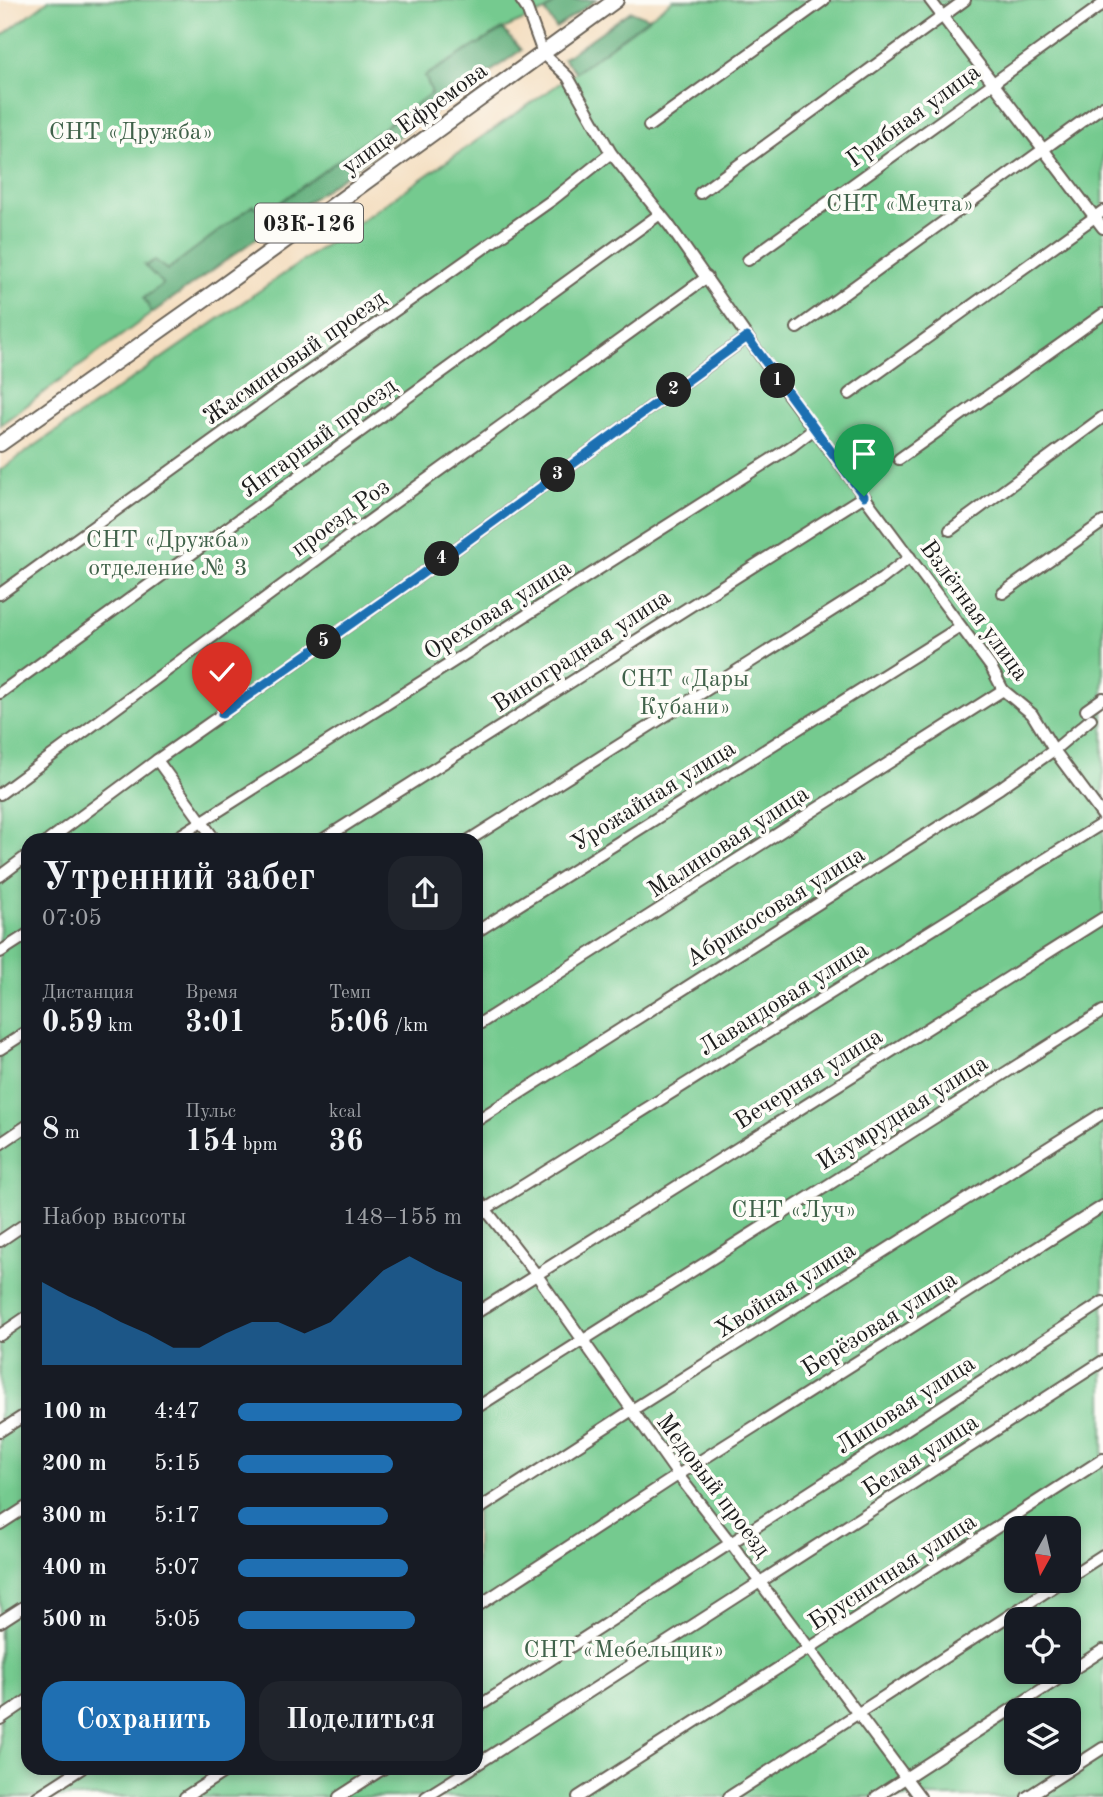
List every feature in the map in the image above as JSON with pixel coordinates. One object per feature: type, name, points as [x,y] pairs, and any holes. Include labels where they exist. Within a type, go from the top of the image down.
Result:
[{"type":"main road","name":"улица Ефремова","points":[[0,444],[616,0]]},
{"type":"street","points":[[521,0],[543,53]]},
{"type":"street","points":[[649,126],[824,0]]},
{"type":"street","points":[[930,0],[1042,149],[1099,214],[1103,228]]},
{"type":"street","points":[[700,192],[965,0]]},
{"type":"street","name":"Грибная улица","points":[[748,260],[1103,4]]},
{"type":"street","name":"Взлётная улица","points":[[543,53],[568,77],[611,153],[707,277],[747,337],[991,667],[1003,690],[1032,715],[1054,750],[1103,816]]},
{"type":"street","points":[[797,328],[1103,106]]},
{"type":"street","name":"Жасминовый проезд","points":[[0,594],[552,200],[611,153]]},
{"type":"street","name":"Янтарный проезд","points":[[0,693],[660,214]]},
{"type":"street","points":[[849,394],[1099,214]]},
{"type":"street","name":"проезд Роз","points":[[0,794],[372,519],[707,277]]},
{"type":"street","points":[[899,459],[1103,314]]},
{"type":"street","points":[[58,833],[157,760],[419,576],[747,337]]},
{"type":"street","points":[[950,530],[1103,416]]},
{"type":"street","name":"Ореховая улица","points":[[183,833],[792,446],[814,429]]},
{"type":"street","name":"Виноградная улица","points":[[333,833],[864,496]]},
{"type":"street","points":[[1003,593],[1103,522]]},
{"type":"street","points":[[479,833],[882,579],[911,557]]},
{"type":"street","name":"Урожайная улица","points":[[483,928],[960,627]]},
{"type":"street","name":"Малиновая улица","points":[[483,1023],[1003,690]]},
{"type":"street","name":"Абрикосовая улица","points":[[483,1117],[1000,788],[1054,750],[1103,698]]},
{"type":"street","points":[[157,760],[210,833]]},
{"type":"street","name":"Лавандовая улица","points":[[483,1210],[1103,823]]},
{"type":"street","points":[[0,876],[21,860]]},
{"type":"street","name":"Вечерняя улица","points":[[483,1308],[1103,918]]},
{"type":"street","points":[[0,952],[21,938]]},
{"type":"street","name":"Изумрудная улица","points":[[483,1403],[1103,1011]]},
{"type":"street","points":[[0,1049],[21,1036]]},
{"type":"street","name":"Хвойная улица","points":[[483,1506],[1103,1113]]},
{"type":"street","points":[[0,1144],[21,1130]]},
{"type":"street","name":"Берёзовая улица","points":[[483,1602],[678,1475],[1103,1206]]},
{"type":"street","name":"Медовый проезд","points":[[483,1215],[536,1274],[678,1475],[919,1797]]},
{"type":"street","points":[[0,1241],[21,1227]]},
{"type":"street","name":"Липовая улица","points":[[483,1702],[1103,1302]]},
{"type":"street","points":[[0,1335],[21,1322]]},
{"type":"street","name":"Белая улица","points":[[483,1760],[761,1584],[1103,1361]]},
{"type":"street","points":[[0,1431],[21,1418]]},
{"type":"street","name":"Брусничная улица","points":[[578,1797],[1103,1459]]},
{"type":"street","points":[[0,1524],[21,1510]]},
{"type":"street","points":[[1082,1569],[1103,1555]]},
{"type":"street","points":[[729,1797],[1044,1593]]},
{"type":"street","points":[[0,1622],[21,1608]]},
{"type":"street","points":[[876,1797],[1103,1650]]},
{"type":"street","points":[[0,1719],[21,1705]]},
{"type":"street","points":[[1027,1797],[1103,1748]]},
{"type":"street","points":[[37,1797],[71,1775]]},
{"type":"street","points":[[185,1797],[219,1775]]},
{"type":"street","points":[[339,1797],[373,1775]]},
{"type":"street","name":"Белая улица","points":[[426,1797],[460,1775]]},
{"type":"green space","name":"СНТ «Дружба»","points":[[49,0],[559,0],[545,11],[503,29],[426,76],[433,92],[264,214],[253,206],[167,271],[145,265],[163,284],[144,298],[152,313],[0,425],[0,37]]},
{"type":"green space","points":[[559,0],[596,0],[556,28],[545,11]]},
{"type":"green space","points":[[673,0],[1103,0],[1103,1797],[0,1797],[0,470],[576,72]]},
{"type":"green space","points":[[631,11],[649,18],[576,72],[563,59]]},
{"type":"green space","points":[[503,29],[521,50],[152,313],[144,298],[163,284],[145,266],[155,260],[167,270],[253,205],[264,214],[432,93],[425,76]]},
{"type":"route","points":[[222,714],[419,576],[747,337],[864,496]]},
{"type":"park label","name":"СНТ «Мечта»","points":[[900,203]]},
{"type":"park label","name":"СНТ «Дружба» отделение № 3","points":[[168,553]]},
{"type":"park label","name":"СНТ «Дары Кубани»","points":[[685,692]]},
{"type":"park label","name":"СНТ «Луч»","points":[[794,1209]]},
{"type":"park label","name":"СНТ «Мебельщик»","points":[[624,1649]]}]
